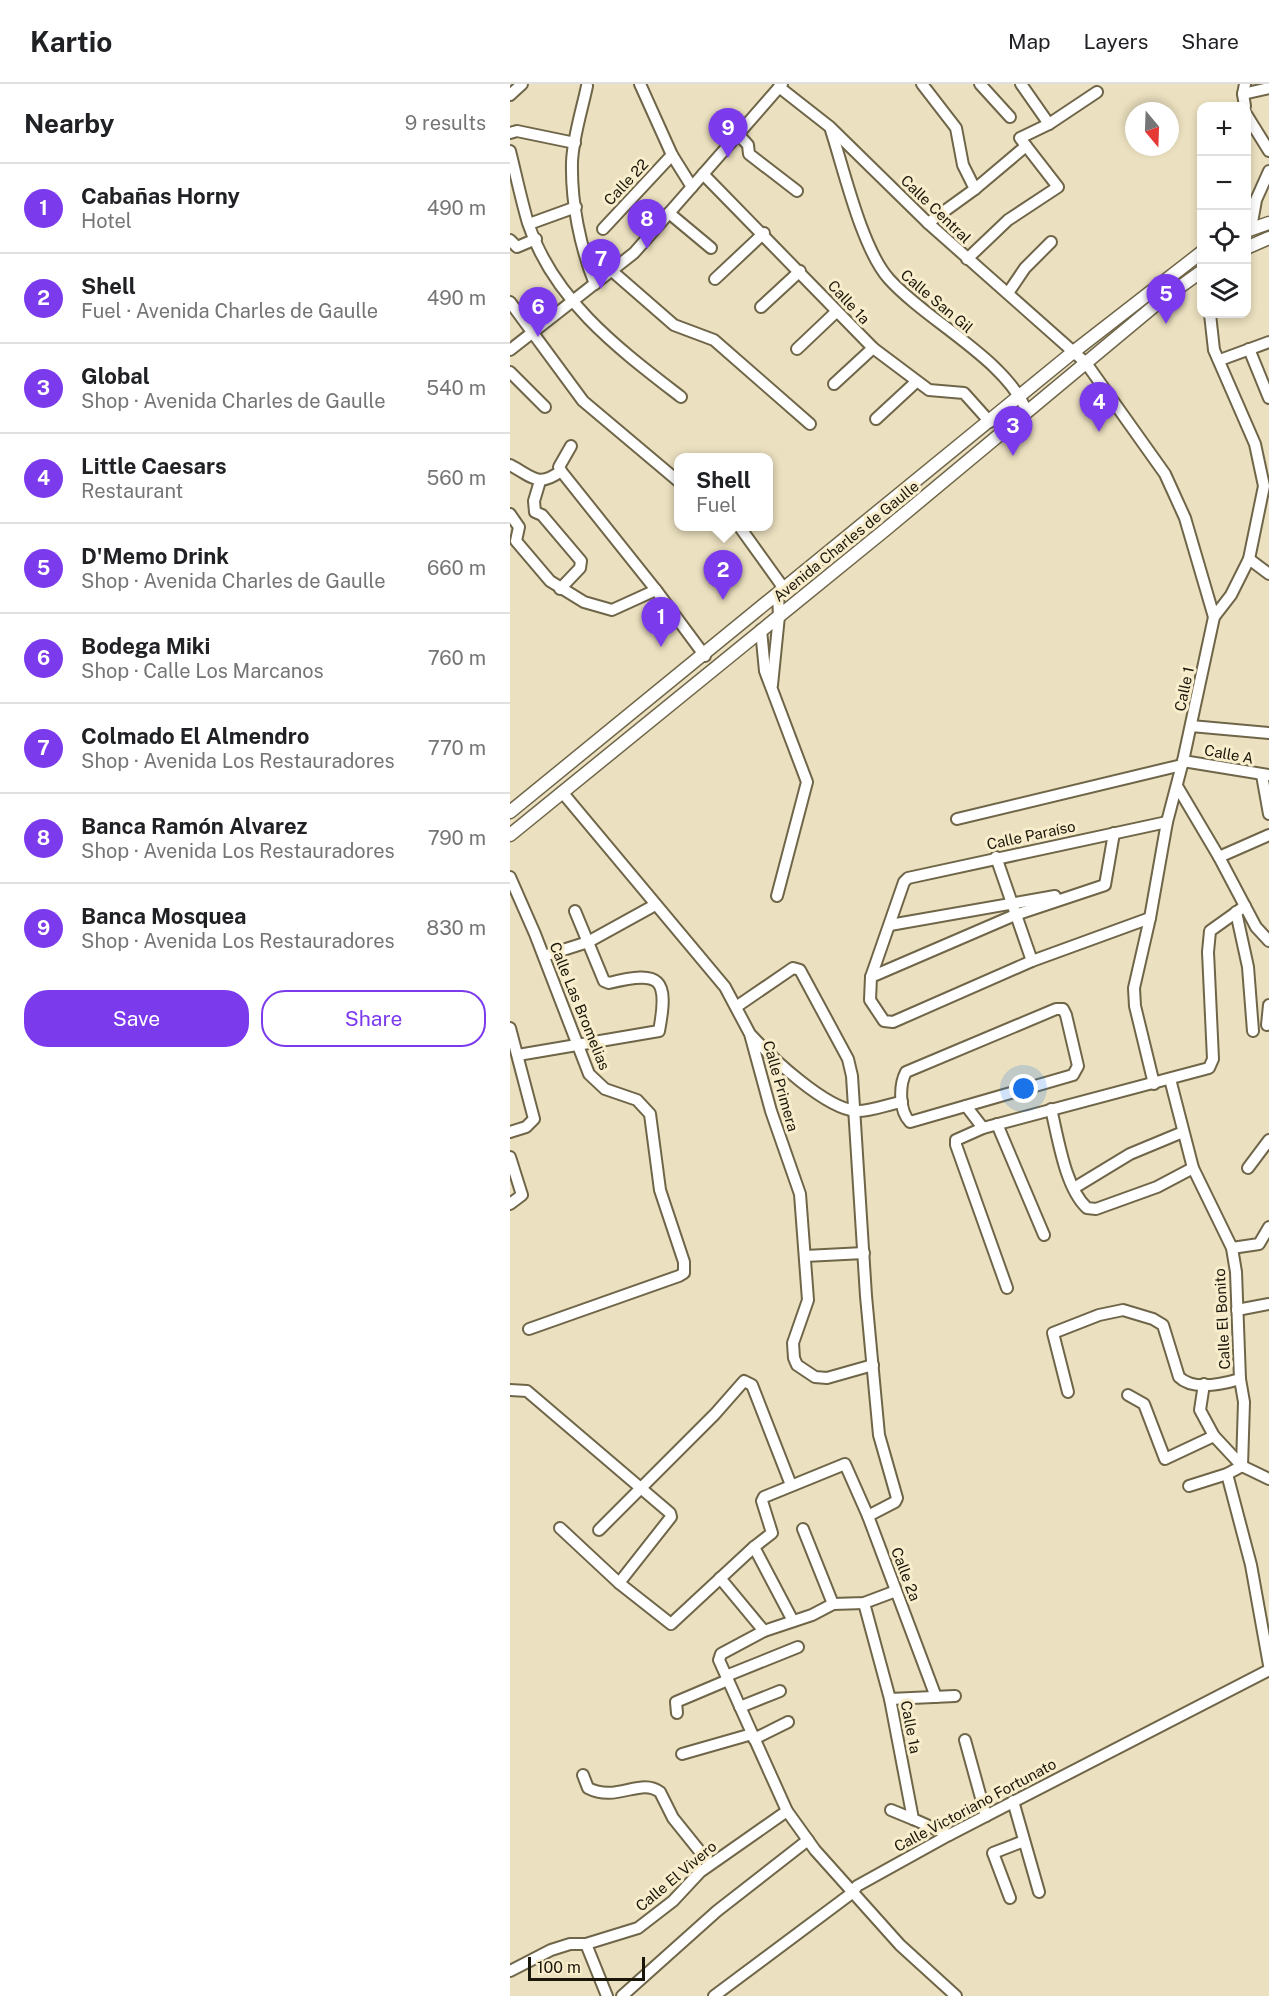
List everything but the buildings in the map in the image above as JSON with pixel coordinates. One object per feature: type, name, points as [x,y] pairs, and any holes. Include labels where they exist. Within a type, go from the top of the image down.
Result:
[{"type":"main road","points":[[1251,229],[1269,223]]},
{"type":"main road","points":[[1251,246],[1269,238]]},
{"type":"main road","name":"Avenida Charles de Gaulle","points":[[510,812],[705,656],[1072,353],[1197,258]]},
{"type":"main road","name":"Avenida Charles de Gaulle","points":[[510,835],[1159,302],[1197,275]]},
{"type":"street","points":[[510,95],[522,84]]},
{"type":"street","points":[[640,84],[672,155],[692,188]]},
{"type":"street","points":[[922,84],[956,128],[963,165],[975,189]]},
{"type":"street","points":[[980,84],[1010,117]]},
{"type":"street","points":[[1021,84],[1049,124]]},
{"type":"street","points":[[587,86],[572,160],[582,246],[595,284]]},
{"type":"street","points":[[510,350],[637,250],[780,86]]},
{"type":"street","name":"Calle Central","points":[[780,86],[830,127],[967,259],[1086,363],[1165,474],[1185,518],[1214,617]]},
{"type":"street","points":[[1244,89],[1269,88]]},
{"type":"street","points":[[967,259],[1008,220],[1058,187],[1020,138],[1049,124],[1097,92]]},
{"type":"street","points":[[1251,122],[1269,151]]},
{"type":"street","name":"Calle San Gil","points":[[830,127],[864,232],[888,279],[936,322],[991,363],[1021,396],[1027,412]]},
{"type":"street","points":[[510,133],[517,130],[575,143]]},
{"type":"street","points":[[738,134],[748,145],[749,154],[797,191]]},
{"type":"street","points":[[928,223],[975,189],[1026,146]]},
{"type":"street","points":[[510,151],[529,224],[571,302],[602,333],[681,397]]},
{"type":"street","name":"Calle 22","points":[[603,229],[672,155]]},
{"type":"street","points":[[1251,221],[1256,200],[1269,171]]},
{"type":"street","name":"Calle 1a","points":[[704,174],[764,233],[836,312],[873,348],[916,382],[936,393],[964,393],[990,422]]},
{"type":"street","points":[[529,224],[576,207]]},
{"type":"street","points":[[669,213],[711,248]]},
{"type":"street","points":[[715,279],[764,233]]},
{"type":"street","points":[[510,240],[517,247],[536,239]]},
{"type":"street","points":[[1008,293],[1025,268],[1051,242]]},
{"type":"street","points":[[612,271],[674,325],[714,340],[810,424]]},
{"type":"street","points":[[761,307],[800,271]]},
{"type":"street","points":[[510,302],[531,333],[593,411],[674,478]]},
{"type":"street","points":[[797,349],[836,312]]},
{"type":"street","name":"Calle 1","points":[[1154,1084],[1133,995],[1150,918],[1167,822],[1183,763],[1214,617],[1231,595],[1249,559],[1262,496],[1263,475],[1255,444],[1211,337],[1210,318]]},
{"type":"street","points":[[1220,360],[1269,342]]},
{"type":"street","points":[[834,384],[873,348]]},
{"type":"street","points":[[1250,349],[1269,398]]},
{"type":"street","points":[[510,372],[545,407]]},
{"type":"street","points":[[876,419],[916,382]]},
{"type":"street","points":[[571,446],[558,466],[561,471],[656,590],[705,656]]},
{"type":"street","points":[[510,465],[540,481],[547,481],[561,471]]},
{"type":"street","points":[[540,481],[534,501],[536,512],[542,514],[581,561],[580,568],[560,590]]},
{"type":"street","points":[[510,514],[519,527],[516,541],[538,569],[560,590],[584,602],[612,610],[656,590]]},
{"type":"street","points":[[742,531],[781,593],[772,685]]},
{"type":"street","points":[[1249,559],[1269,574]]},
{"type":"street","points":[[761,630],[765,671],[807,782],[777,896]]},
{"type":"street","points":[[1191,726],[1269,733]]},
{"type":"street","points":[[957,819],[1183,763]]},
{"type":"street","name":"Calle A","points":[[1183,763],[1266,775]]},
{"type":"street","points":[[1266,775],[1269,814]]},
{"type":"street","points":[[1177,786],[1220,856],[1241,909],[1253,1031]]},
{"type":"street","name":"Calle Primera","points":[[562,792],[725,987],[750,1034],[771,1112],[800,1194],[808,1304],[794,1343],[794,1358],[797,1365],[815,1377],[826,1378],[873,1365]]},
{"type":"street","name":"Calle Paraíso","points":[[890,925],[904,882],[913,876],[1167,822]]},
{"type":"street","points":[[871,977],[1015,915],[1105,885],[1114,833]]},
{"type":"street","points":[[1220,856],[1269,835]]},
{"type":"street","points":[[996,857],[1032,961]]},
{"type":"street","name":"Calle Las Bromelias","points":[[510,876],[544,956],[589,1074],[598,1085],[632,1096],[650,1114],[660,1190],[684,1262],[684,1273],[529,1329]]},
{"type":"street","points":[[1079,892],[890,925],[871,977],[870,1000],[888,1023],[1032,961],[1150,918]]},
{"type":"street","points":[[544,956],[588,942],[655,905]]},
{"type":"street","points":[[1241,909],[1269,941]]},
{"type":"street","points":[[1007,1288],[956,1140],[983,1128],[1195,1073],[1212,1064],[1210,931],[1241,909]]},
{"type":"street","points":[[518,1055],[659,1031],[662,1014],[662,988],[658,982],[653,977],[637,976],[606,983],[575,911]]},
{"type":"street","points":[[736,1007],[793,968],[800,970],[848,1059],[856,1111],[864,1253],[879,1435],[897,1498],[895,1502],[868,1516]]},
{"type":"street","points":[[1267,1025],[1269,1005]]},
{"type":"street","points":[[1056,1009],[1063,1009],[1078,1066],[1077,1072],[1073,1075],[910,1122],[905,1117],[902,1101],[902,1079],[906,1072],[1056,1009]]},
{"type":"street","points":[[510,1028],[534,1119],[526,1127],[510,1132]]},
{"type":"street","points":[[750,1034],[771,1057],[830,1101],[856,1111],[902,1101]]},
{"type":"street","name":"Calle El Bonito","points":[[1170,1079],[1193,1168],[1232,1248],[1240,1379],[1244,1402],[1242,1466]]},
{"type":"street","points":[[966,1106],[983,1128]]},
{"type":"street","points":[[1051,1109],[1074,1188],[1087,1208],[1096,1209],[1157,1187],[1193,1168]]},
{"type":"street","points":[[997,1124],[1044,1235]]},
{"type":"street","points":[[1074,1188],[1130,1154],[1183,1132]]},
{"type":"street","points":[[1248,1168],[1269,1140]]},
{"type":"street","points":[[510,1157],[522,1195],[510,1204]]},
{"type":"street","points":[[1232,1248],[1259,1244],[1269,1227]]},
{"type":"street","points":[[805,1256],[864,1253]]},
{"type":"street","points":[[1237,1310],[1269,1304]]},
{"type":"street","points":[[1068,1392],[1053,1332],[1099,1315],[1123,1310],[1163,1325],[1179,1377],[1189,1384],[1240,1379]]},
{"type":"street","points":[[560,1528],[671,1624],[772,1533],[762,1498],[791,1485],[752,1385],[744,1381],[599,1530]]},
{"type":"street","points":[[1204,1384],[1200,1410],[1214,1436],[1242,1466],[1269,1479]]},
{"type":"street","points":[[510,1389],[527,1391],[670,1513],[671,1517],[620,1582]]},
{"type":"street","points":[[1128,1395],[1144,1404],[1165,1459],[1214,1436]]},
{"type":"street","name":"Calle 2a","points":[[791,1485],[845,1464],[868,1516],[936,1697]]},
{"type":"street","points":[[1189,1486],[1227,1474],[1242,1466]]},
{"type":"street","points":[[1227,1474],[1251,1565],[1269,1665]]},
{"type":"street","points":[[803,1529],[833,1604]]},
{"type":"street","points":[[754,1547],[793,1621]]},
{"type":"street","points":[[720,1578],[764,1631]]},
{"type":"street","points":[[896,1591],[864,1603],[833,1604],[764,1631],[719,1657],[787,1812],[852,1893],[900,1945],[956,1996]]},
{"type":"street","name":"Calle 1a","points":[[864,1603],[890,1699],[913,1819]]},
{"type":"street","points":[[677,1713],[676,1702],[798,1647]]},
{"type":"street","name":"Calle Victoriano Fortunato","points":[[714,1996],[852,1893],[857,1886],[1013,1801],[1269,1670]]},
{"type":"street","points":[[740,1707],[780,1691]]},
{"type":"street","points":[[890,1699],[955,1696]]},
{"type":"street","points":[[682,1754],[753,1736],[788,1722]]},
{"type":"street","points":[[965,1740],[986,1816]]},
{"type":"street","points":[[583,1775],[588,1788],[598,1794],[610,1795],[644,1786],[653,1787],[660,1792],[687,1838],[710,1864]]},
{"type":"street","points":[[1013,1801],[1040,1892]]},
{"type":"street","points":[[891,1810],[949,1835]]},
{"type":"street","name":"Calle El Vivero","points":[[510,1971],[551,1950],[570,1944],[586,1944],[638,1928],[673,1901],[710,1864],[787,1812]]},
{"type":"street","points":[[622,1996],[717,1911],[808,1840]]},
{"type":"street","points":[[1010,1898],[993,1853],[1024,1841]]},
{"type":"street","points":[[586,1944],[607,1996]]},
{"type":"place","name":"Banca Mosquea","points":[[728,158]]},
{"type":"place","name":"Banca Ramón Alvarez","points":[[647,249]]},
{"type":"place","name":"Colmado El Almendro","points":[[601,289]]},
{"type":"place","name":"D'Memo Drink","points":[[1166,324]]},
{"type":"place","name":"Bodega Miki","points":[[538,337]]},
{"type":"place","name":"Little Caesars","points":[[1099,432]]},
{"type":"place","name":"Global","points":[[1013,456]]},
{"type":"place","name":"Shell","points":[[723,600]]},
{"type":"place","name":"Cabañas Horny","points":[[661,647]]}]
